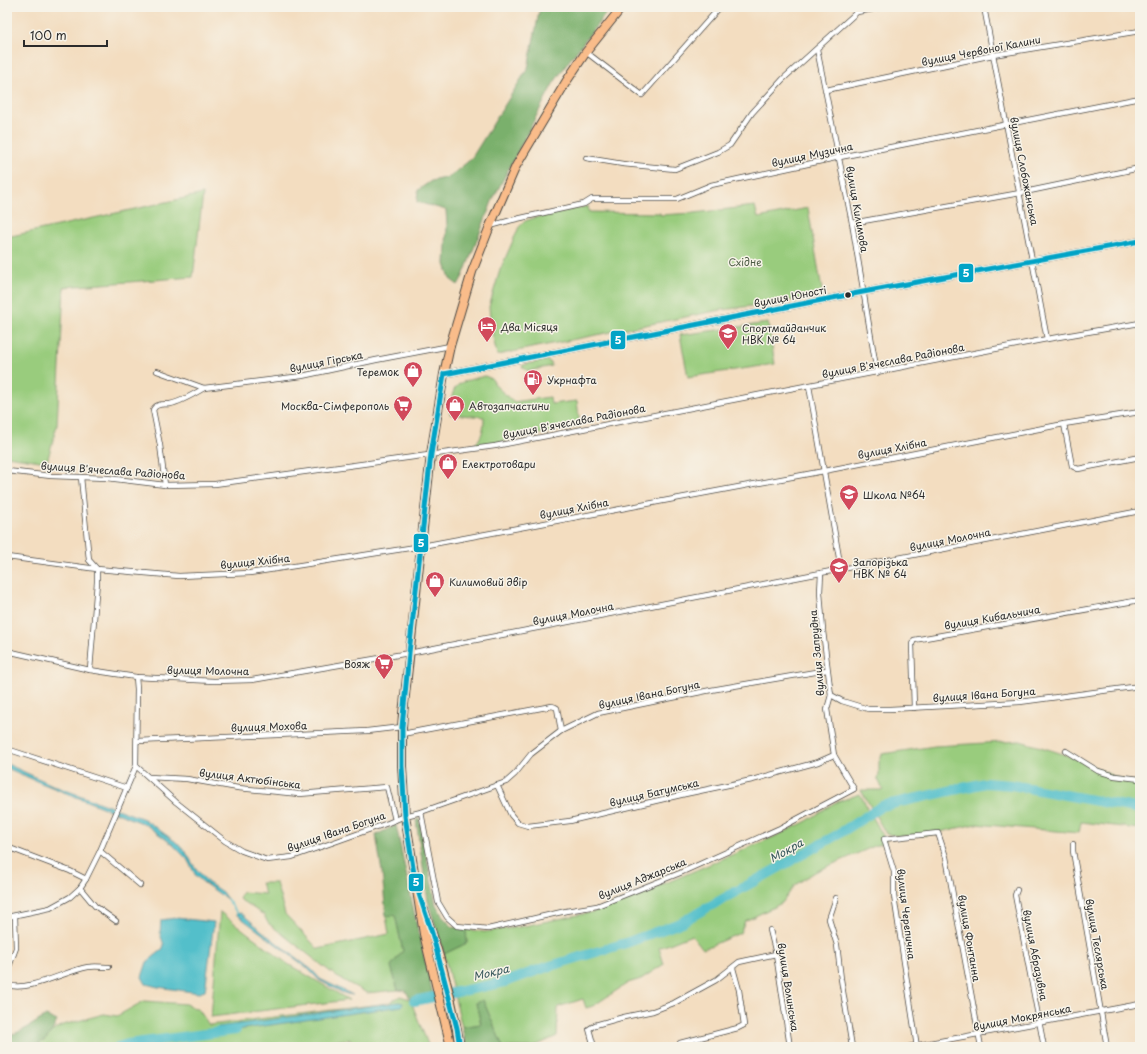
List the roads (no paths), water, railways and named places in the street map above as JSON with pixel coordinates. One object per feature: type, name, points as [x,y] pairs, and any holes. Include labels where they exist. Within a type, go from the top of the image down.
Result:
[{"type":"highway","points":[[451,1047],[424,934],[419,894],[405,816],[402,730],[431,454],[444,374],[450,346],[472,272],[516,166],[566,82],[586,52],[622,7]]},
{"type":"highway","points":[[419,894],[441,966],[457,1028],[460,1047]]},
{"type":"street","points":[[586,52],[642,95],[720,7]]},
{"type":"street","points":[[586,158],[675,170],[718,152],[730,145],[752,113],[784,79],[817,49],[856,9],[884,7]]},
{"type":"street","name":"вулиця Слобожанська","points":[[984,7],[1047,339]]},
{"type":"street","name":"вулиця Червоної Калини","points":[[826,90],[993,55],[1140,31]]},
{"type":"street","name":"вулиця Килимова","points":[[817,49],[840,158],[877,373]]},
{"type":"street","name":"вулиця Музична","points":[[490,226],[584,204],[592,199],[677,199],[711,185],[1140,98]]},
{"type":"street","points":[[852,223],[1020,193],[1140,168]]},
{"type":"street","name":"вулиця Юності","points":[[444,374],[863,292],[1140,241]]},
{"type":"street","name":"вулиця В'ячеслава Радіонова","points":[[7,471],[165,485],[214,484],[495,446],[1047,339],[1140,323]]},
{"type":"street","name":"вулиця Гірська","points":[[165,485],[160,445],[153,410],[154,407],[174,403],[204,388],[302,376],[450,346]]},
{"type":"street","name":"вулиця Гірська","points":[[157,371],[204,388]]},
{"type":"street","points":[[809,386],[841,569]]},
{"type":"street","name":"вулиця Хлібна","points":[[7,557],[97,570],[179,576],[250,572],[422,546],[824,471],[1064,424],[1140,412]]},
{"type":"street","points":[[1064,424],[1072,466],[1078,469],[1140,457]]},
{"type":"street","points":[[81,477],[89,560],[97,570],[90,670]]},
{"type":"street","name":"вулиця Молочна","points":[[7,651],[90,670],[136,677],[214,681],[252,680],[409,653],[1140,511]]},
{"type":"street","name":"вулиця Запрудна","points":[[821,573],[821,600],[827,670],[831,695],[827,709],[834,755]]},
{"type":"street","name":"вулиця Кибальчича","points":[[914,708],[912,644],[914,640],[1140,600]]},
{"type":"street","name":"вулиця Івана Богуна","points":[[136,766],[176,802],[225,841],[242,851],[267,860],[292,857],[405,816],[421,812],[506,782],[515,774],[531,754],[562,731],[598,713],[696,693],[827,670]]},
{"type":"street","points":[[7,917],[50,908],[70,897],[80,888],[86,878],[100,851],[136,766],[136,677]]},
{"type":"street","name":"вулиця Івана Богуна","points":[[831,695],[842,701],[868,709],[914,708],[1020,702],[1140,686]]},
{"type":"street","name":"вулиця Мохова","points":[[136,741],[402,730],[552,706],[556,706],[557,708],[562,731]]},
{"type":"street","points":[[7,749],[127,788]]},
{"type":"street","points":[[1066,751],[1098,771],[1115,776],[1140,779]]},
{"type":"street","name":"вулиця Батумська","points":[[497,786],[512,815],[518,823],[528,826],[570,821],[752,780],[818,762],[834,755]]},
{"type":"street","name":"вулиця Аджарська","points":[[421,812],[438,902],[447,917],[457,926],[488,929],[560,912],[597,906],[680,873],[780,828],[854,789],[834,755]]},
{"type":"street","name":"вулиця Актюбінська","points":[[149,777],[187,779],[238,788],[299,794],[386,787],[395,820]]},
{"type":"street","name":"вулиця Фонтанна","points":[[938,833],[946,858],[981,1047]]},
{"type":"street","name":"вулиця Черепична","points":[[917,1046],[894,896],[894,872],[884,839],[938,833]]},
{"type":"street","name":"вулиця Теслярська","points":[[1073,844],[1107,1047]]},
{"type":"street","points":[[7,847],[86,878]]},
{"type":"street","points":[[100,851],[140,885]]},
{"type":"street","points":[[1139,867],[1140,873]]},
{"type":"street","points":[[80,888],[95,906],[116,921]]},
{"type":"street","name":"вулиця Абразивна","points":[[1017,890],[1015,895],[1044,1047]]},
{"type":"street","points":[[836,898],[828,919],[837,945],[852,1047]]},
{"type":"street","points":[[7,972],[16,948],[15,916]]},
{"type":"street","name":"вулиця Волинська","points":[[770,930],[776,954],[790,1047]]},
{"type":"street","points":[[594,1047],[589,1030],[595,1025],[653,1011],[674,1003],[716,980],[739,962],[776,954]]},
{"type":"street","points":[[7,984],[14,987],[26,986],[87,967],[109,967]]},
{"type":"street","points":[[681,1047],[680,1043],[738,1028],[744,1025],[739,990],[733,968]]},
{"type":"street","name":"вулиця Мокрянська","points":[[908,1047],[1140,1004]]},
{"type":"water","points":[[7,764],[57,787],[144,819],[176,842],[187,854],[194,866],[207,882],[222,892],[227,899],[196,876],[187,859],[171,843],[145,824],[41,783],[7,768]]},
{"type":"water","points":[[241,913],[312,970],[320,979],[353,995],[341,992],[319,980],[306,967],[236,914]]},
{"type":"water","points":[[176,918],[214,922],[205,991],[199,993],[158,987],[146,984],[142,977],[147,962],[162,950],[164,945],[160,934],[161,920]]},
{"type":"water","points":[[399,1002],[403,1003],[402,1006],[223,1032],[218,1027]]},
{"type":"waterway","name":"Мокра","points":[[414,1001],[505,982],[547,967],[626,943],[680,923],[837,835],[882,806],[985,783],[1012,785],[1140,809]]},
{"type":"waterway","points":[[227,899],[238,914]]},
{"type":"waterway","points":[[118,1047],[128,1044],[236,1030]]},
{"type":"place","name":"Два Місяця","points":[[487,343]]},
{"type":"place","name":"Спортмайданчик НВК № 64","points":[[728,350]]},
{"type":"place","name":"Теремок","points":[[413,388]]},
{"type":"place","name":"Укрнафта","points":[[533,396]]},
{"type":"place","name":"Москва-Сімферополь","points":[[403,422]]},
{"type":"place","name":"Автозапчастини","points":[[455,422]]},
{"type":"place","name":"Електротовари","points":[[448,480]]},
{"type":"place","name":"Школа №64","points":[[849,511]]},
{"type":"place","name":"Запорізька НВК № 64","points":[[839,584]]},
{"type":"place","name":"Килимовий двір","points":[[435,598]]},
{"type":"place","name":"Вояж","points":[[384,680]]},
{"type":"park label","name":"Східне","points":[[745,261]]}]
